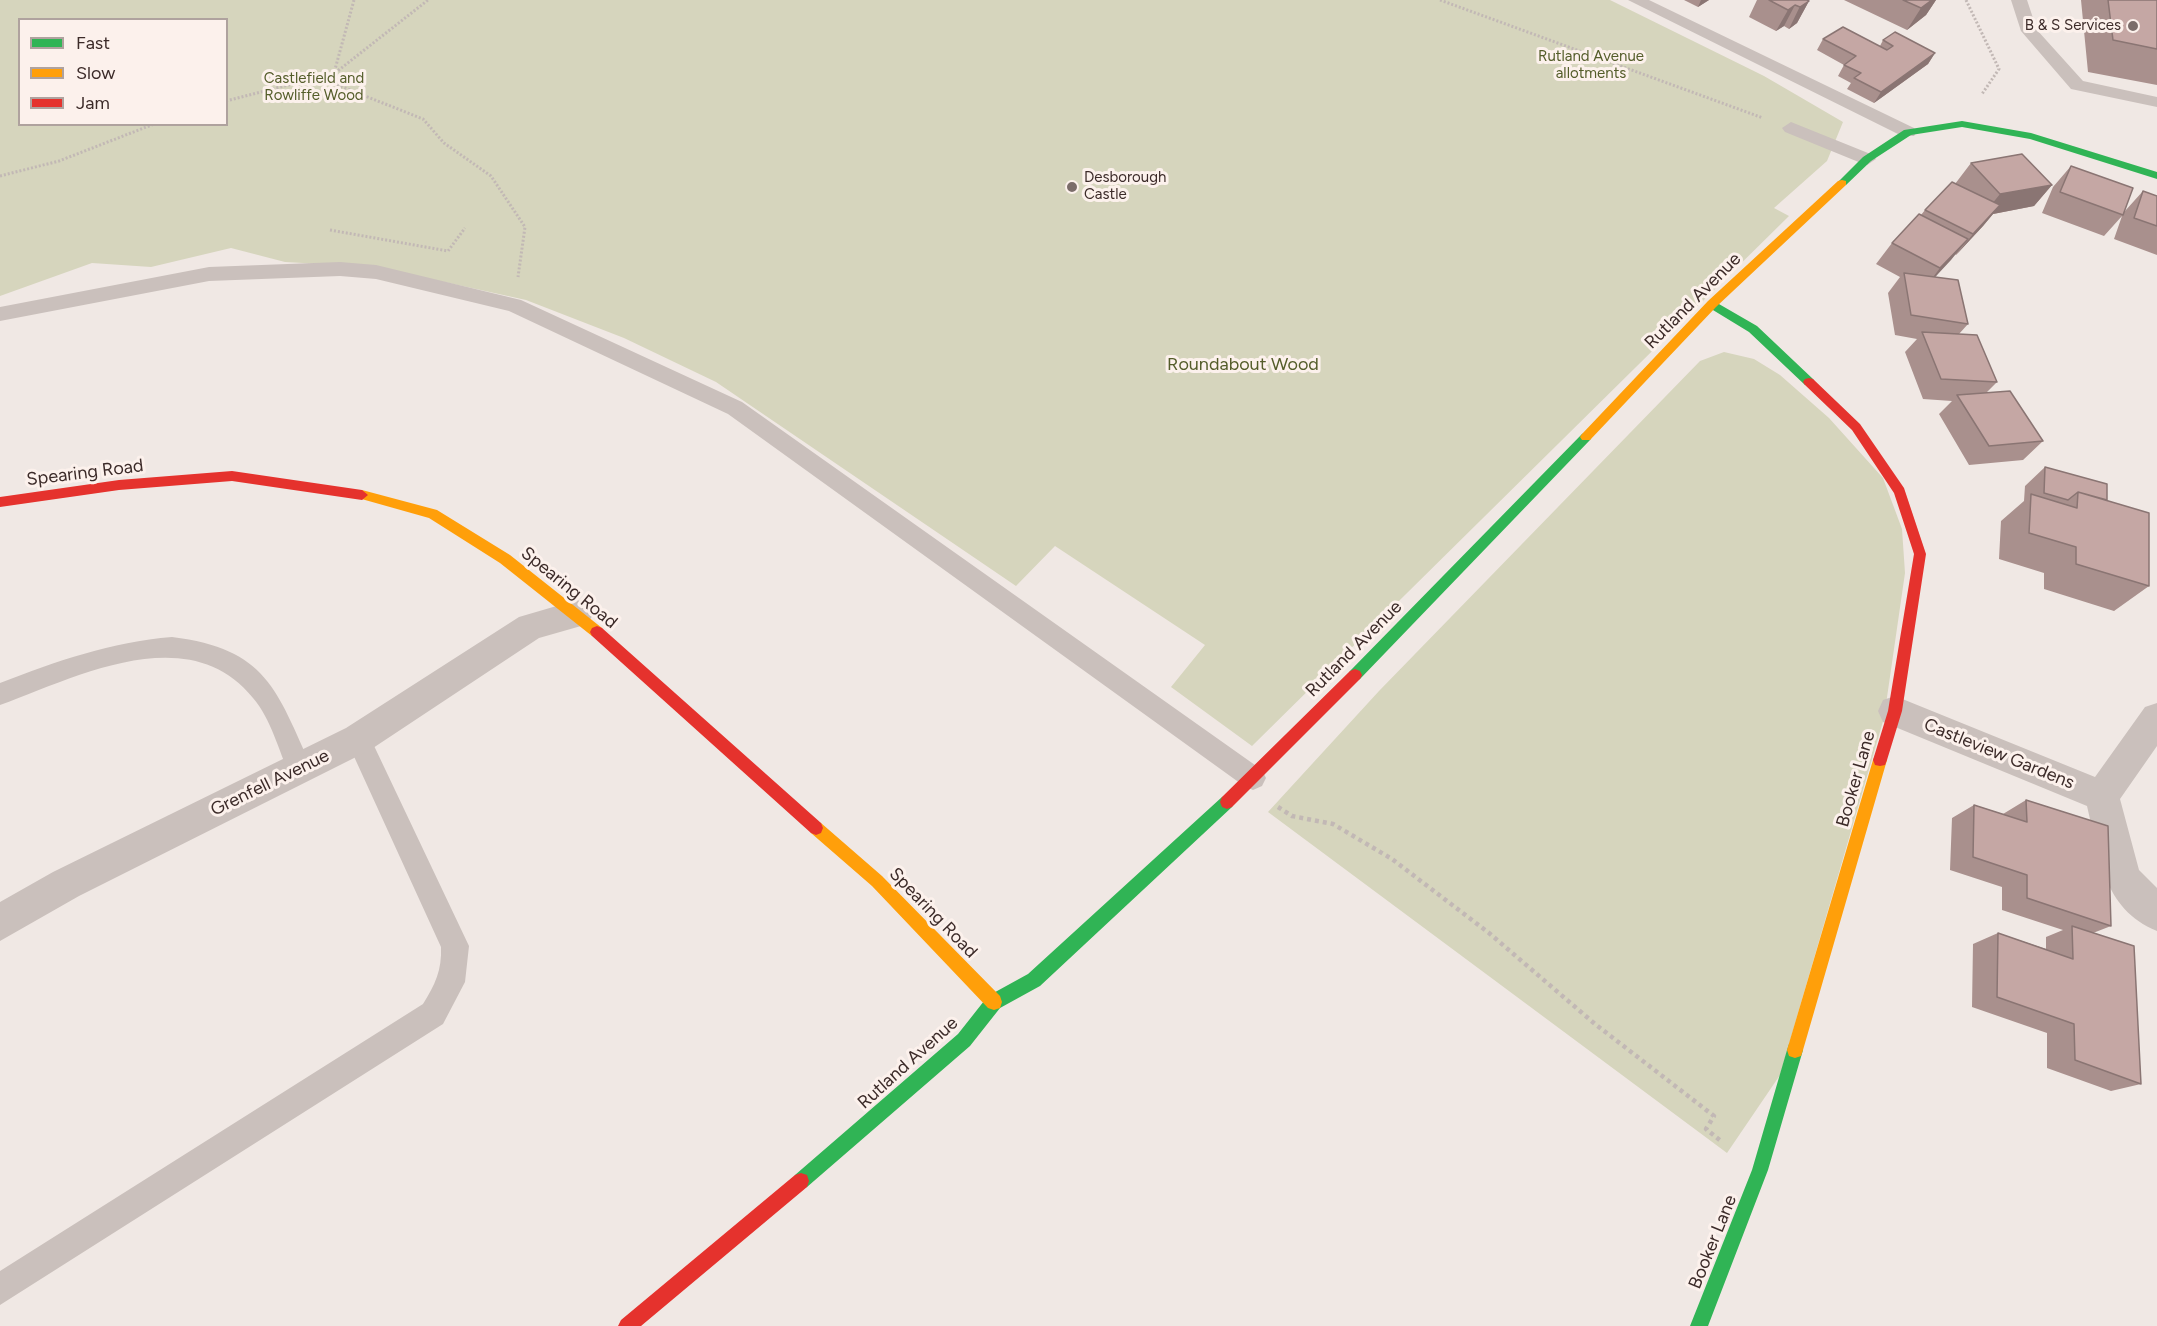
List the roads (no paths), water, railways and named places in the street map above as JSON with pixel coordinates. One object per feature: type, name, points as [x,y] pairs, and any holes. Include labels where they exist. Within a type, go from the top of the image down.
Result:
[{"type":"street","name":"Rutland Avenue","points":[[627,1326],[722,1249],[964,1040],[994,1002],[1034,980],[1249,782],[1545,481],[1712,304],[1868,159],[1908,132],[1962,124],[2031,136],[2157,176]]},
{"type":"street","name":"Booker Lane","points":[[1699,1326],[1760,1170],[1895,711],[1920,554],[1900,491],[1856,427],[1752,329],[1712,304]]},
{"type":"street","name":"Spearing Road","points":[[0,502],[119,485],[232,477],[345,491],[433,514],[505,560],[577,614],[878,881],[994,1002]]},
{"type":"street","name":"Grenfell Avenue","points":[[0,923],[66,884],[358,739],[530,627],[577,614]]},
{"type":"street","name":"Castleview Gardens","points":[[1895,711],[2102,796]]},
{"type":"street","points":[[2157,718],[2102,796],[2123,880],[2157,914]]},
{"type":"lane","points":[[1636,0],[1908,132]]},
{"type":"lane","points":[[2019,0],[2029,31],[2077,85],[2157,102]]},
{"type":"lane","points":[[1791,128],[1868,159]]},
{"type":"lane","points":[[0,314],[209,274],[340,269],[376,272],[514,305],[735,408],[1249,782]]},
{"type":"lane","points":[[0,694],[116,652],[178,647],[203,651],[234,664],[262,690],[299,768]]},
{"type":"lane","points":[[0,1289],[433,1014],[451,985],[456,967],[455,946],[358,739]]},
{"type":"place","name":"B & S Services","points":[[2133,26]]},
{"type":"place","name":"Desborough Castle","points":[[1072,187]]},
{"type":"park label","name":"Rutland Avenue allotments","points":[[1591,66]]},
{"type":"park label","name":"Castlefield and Rowliffe Wood","points":[[314,88]]},
{"type":"park label","name":"Roundabout Wood","points":[[1243,365]]}]
